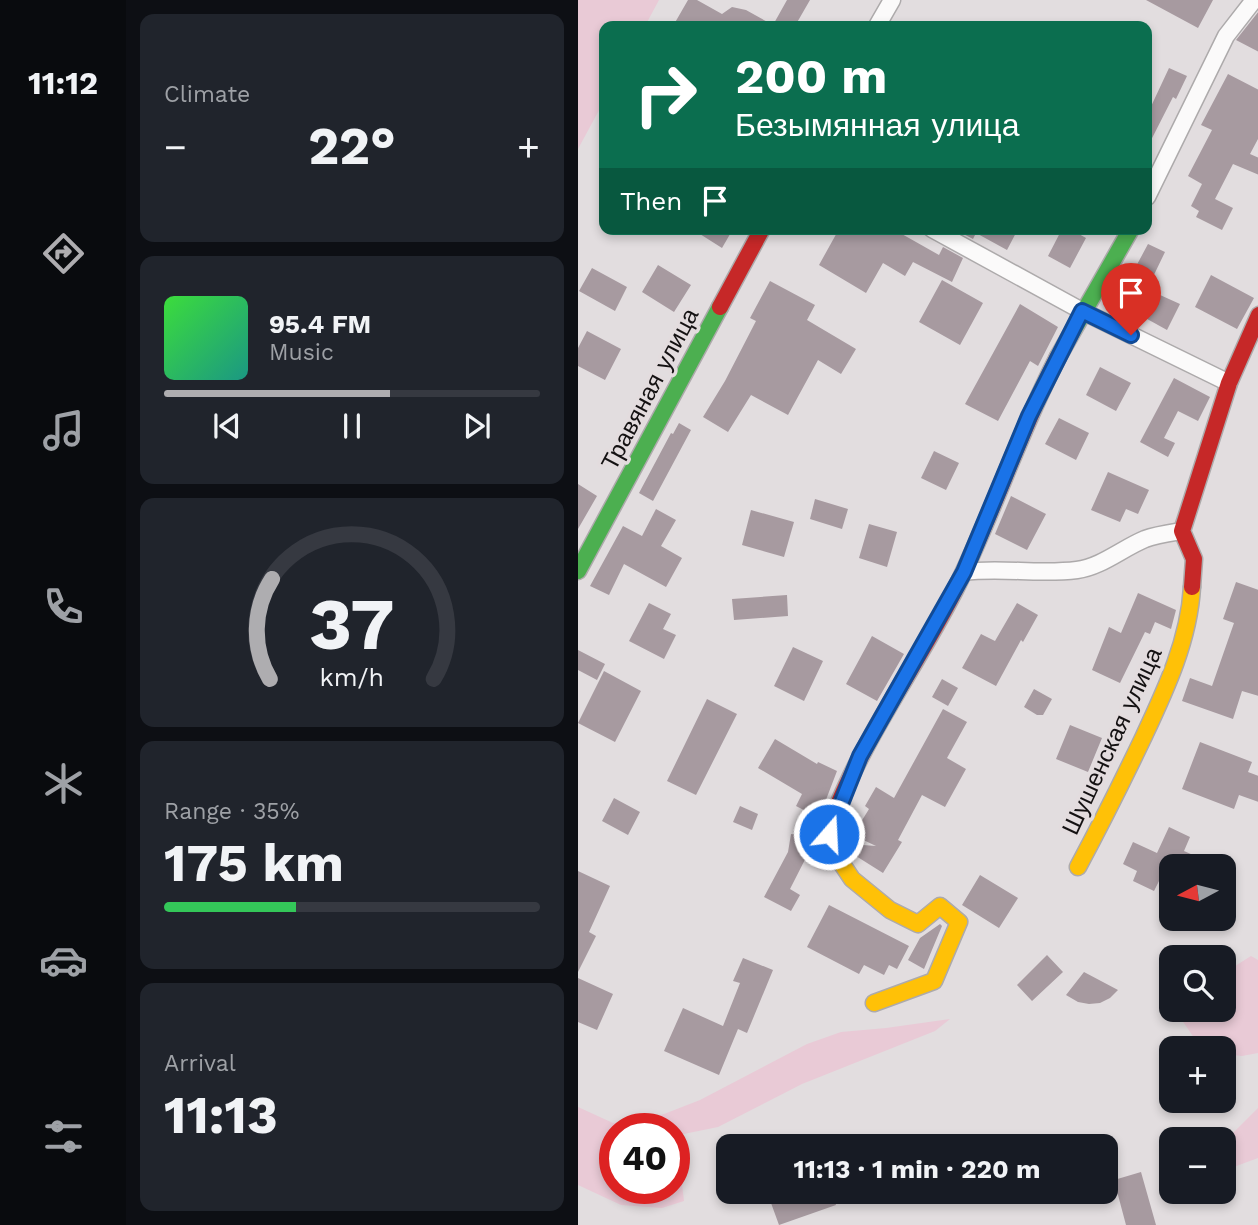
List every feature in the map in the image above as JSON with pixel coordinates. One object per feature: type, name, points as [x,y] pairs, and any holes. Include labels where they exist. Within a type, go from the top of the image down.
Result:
[{"type":"street","points":[[880,21],[892,0]]},
{"type":"street","points":[[1152,187],[1226,36],[1254,0]]},
{"type":"street","name":"Травяная улица","points":[[578,571],[759,235]]},
{"type":"street","points":[[943,235],[1082,311],[1228,383]]},
{"type":"street","points":[[874,1003],[934,981],[959,922],[940,906],[918,924],[890,910],[852,879],[837,857],[829,834],[860,756],[964,572],[1029,416],[1082,311],[1127,235]]},
{"type":"street","points":[[964,572],[1079,570],[1145,539],[1182,531],[1228,383],[1259,315]]},
{"type":"street","name":"Шушенская улица","points":[[1078,867],[1153,717],[1179,652],[1190,608],[1193,559],[1182,531]]},
{"type":"shaded area","points":[[578,0],[659,0],[648,21],[599,21],[599,110],[578,149]]},
{"type":"shaded area","points":[[1251,956],[1258,960],[1258,1053],[1242,1056],[1236,1055],[1236,1036],[1193,1036],[1183,1022],[1236,1022],[1236,965]]},
{"type":"shaded area","points":[[950,1019],[935,1031],[802,1084],[718,1127],[690,1133],[690,1113],[667,1113],[700,1100],[807,1044],[841,1032]]},
{"type":"shaded area","points":[[578,1107],[599,1117],[599,1195],[578,1185]]},
{"type":"shaded area","points":[[1258,1108],[1258,1158],[1236,1166],[1236,1130]]},
{"type":"shaded area","points":[[619,1204],[675,1204],[662,1208]]},
{"type":"building","points":[[688,0],[697,0],[722,14],[732,7],[746,10],[766,21],[676,21]]},
{"type":"building","points":[[787,0],[810,0],[798,21],[775,21]]},
{"type":"building","points":[[1146,0],[1213,0],[1198,28]]},
{"type":"building","points":[[1259,11],[1259,52],[1236,40]]},
{"type":"building","points":[[1169,68],[1187,76],[1152,138],[1152,104]]},
{"type":"building","points":[[1228,74],[1259,90],[1259,137],[1250,154],[1259,158],[1259,175],[1233,164],[1215,199],[1233,208],[1222,230],[1196,217],[1199,211],[1191,206],[1202,184],[1188,176],[1212,130],[1201,125]]},
{"type":"building","points":[[701,235],[730,235],[722,248]]},
{"type":"building","points":[[836,235],[904,235],[939,255],[943,247],[963,258],[952,282],[913,262],[905,276],[883,263],[866,293],[819,265]]},
{"type":"building","points":[[980,235],[1015,235],[1007,250]]},
{"type":"building","points":[[1059,235],[1081,235],[1086,238],[1070,268],[1048,256]]},
{"type":"building","points":[[1148,244],[1165,252],[1149,290],[1180,304],[1167,330],[1111,299],[1127,268],[1133,272]]},
{"type":"building","points":[[658,265],[691,285],[674,312],[642,292]]},
{"type":"building","points":[[592,268],[627,287],[615,311],[579,291]]},
{"type":"building","points":[[1211,275],[1254,298],[1237,329],[1195,307]]},
{"type":"building","points":[[942,280],[983,303],[960,345],[919,322]]},
{"type":"building","points":[[770,281],[815,305],[807,320],[856,349],[841,374],[818,360],[788,415],[751,395],[728,432],[703,417],[756,321],[750,318]]},
{"type":"building","points":[[1020,304],[1058,327],[1038,366],[1030,361],[998,421],[965,404]]},
{"type":"building","points":[[587,331],[621,349],[605,380],[578,366],[578,348]]},
{"type":"building","points":[[1100,367],[1131,383],[1116,411],[1086,395]]},
{"type":"building","points":[[1174,378],[1210,397],[1198,421],[1178,411],[1164,438],[1175,443],[1168,457],[1140,442]]},
{"type":"building","points":[[1059,418],[1089,433],[1076,460],[1045,444]]},
{"type":"building","points":[[679,423],[691,430],[653,501],[639,493]]},
{"type":"building","points":[[934,451],[959,463],[946,490],[921,478]]},
{"type":"building","points":[[1108,472],[1149,490],[1138,514],[1126,509],[1120,522],[1091,510]]},
{"type":"building","points":[[578,484],[597,496],[578,529]]},
{"type":"building","points":[[1011,496],[1046,514],[1027,550],[995,534]]},
{"type":"building","points":[[815,499],[848,509],[842,529],[810,519]]},
{"type":"building","points":[[656,509],[676,520],[661,546],[682,558],[666,587],[624,564],[609,595],[590,586],[623,526],[642,536]]},
{"type":"building","points":[[751,510],[794,522],[784,557],[742,545]]},
{"type":"building","points":[[869,524],[897,532],[887,567],[859,558]]},
{"type":"building","points":[[1236,582],[1259,590],[1259,696],[1242,691],[1233,719],[1182,701],[1190,678],[1212,686],[1234,623],[1223,619]]},
{"type":"building","points":[[1138,593],[1176,610],[1171,629],[1155,622],[1150,634],[1145,632],[1120,683],[1092,670],[1109,627],[1121,633]]},
{"type":"building","points":[[787,595],[788,616],[734,620],[732,599]]},
{"type":"building","points":[[649,603],[671,614],[663,629],[676,635],[664,659],[629,641]]},
{"type":"building","points":[[1017,603],[1038,615],[996,686],[962,668],[981,634],[995,641]]},
{"type":"building","points":[[872,636],[904,654],[877,701],[846,684]]},
{"type":"building","points":[[793,647],[823,661],[804,701],[774,686]]},
{"type":"building","points":[[578,650],[605,664],[597,680],[578,670]]},
{"type":"building","points":[[604,671],[641,691],[615,742],[578,723]]},
{"type":"building","points":[[942,679],[958,688],[948,706],[932,697]]},
{"type":"building","points":[[1034,689],[1052,699],[1043,715],[1037,715],[1024,707]]},
{"type":"building","points":[[707,699],[737,714],[696,795],[667,781]]},
{"type":"building","points":[[943,709],[967,722],[947,758],[966,769],[945,807],[922,795],[898,840],[902,842],[883,873],[856,856],[863,845],[876,846],[853,835],[869,809],[865,806],[876,787],[894,798]]},
{"type":"building","points":[[1070,725],[1102,738],[1088,772],[1056,759]]},
{"type":"building","points":[[775,739],[817,764],[818,762],[837,771],[819,818],[796,806],[802,794],[758,768]]},
{"type":"building","points":[[1200,742],[1252,762],[1248,772],[1259,776],[1259,802],[1239,795],[1234,809],[1182,789]]},
{"type":"building","points":[[614,798],[640,812],[628,835],[602,821]]},
{"type":"building","points":[[740,806],[758,814],[752,830],[733,822]]},
{"type":"building","points":[[1169,827],[1190,837],[1184,851],[1191,854],[1159,854],[1159,881],[1154,891],[1133,881],[1137,871],[1123,864],[1133,842],[1157,853]]},
{"type":"building","points":[[791,834],[816,838],[790,889],[800,895],[791,911],[764,897],[788,852]]},
{"type":"building","points":[[578,871],[610,886],[589,932],[596,936],[578,972]]},
{"type":"building","points":[[980,875],[1018,898],[999,928],[962,905]]},
{"type":"building","points":[[829,905],[909,946],[897,969],[889,965],[884,975],[864,965],[859,974],[807,947]]},
{"type":"building","points":[[940,924],[942,926],[924,969],[908,960],[920,938]]},
{"type":"building","points":[[1047,955],[1063,972],[1032,1001],[1017,985]]},
{"type":"building","points":[[743,958],[773,970],[747,1033],[738,1029],[719,1075],[664,1051],[683,1008],[723,1026],[740,983],[733,981]]},
{"type":"building","points":[[1084,972],[1118,990],[1100,1003],[1078,1002],[1066,995]]},
{"type":"building","points":[[578,978],[613,994],[597,1030],[578,1022]]},
{"type":"building","points":[[1141,1172],[1156,1225],[1126,1225],[1118,1195],[1118,1179]]},
{"type":"building","points":[[771,1204],[836,1204],[836,1205],[779,1225]]},
{"type":"traffic: fast","points":[[1058,357],[1128,235]]},
{"type":"traffic: fast","points":[[578,571],[720,307]]},
{"type":"traffic: slow","points":[[1078,867],[1168,682],[1186,626],[1192,587]]},
{"type":"traffic: slow","points":[[838,805],[830,840],[834,852],[852,879],[890,910],[918,924],[940,906],[959,922],[934,981],[874,1003]]},
{"type":"traffic: jam","points":[[720,307],[759,235]]},
{"type":"traffic: jam","points":[[1192,587],[1194,559],[1182,531],[1229,383],[1259,315]]},
{"type":"traffic: jam","points":[[838,805],[864,750],[955,590],[1058,357]]},
{"type":"route","points":[[829,834],[860,756],[882,722],[964,572],[1029,416],[1082,311],[1131,335]]}]
